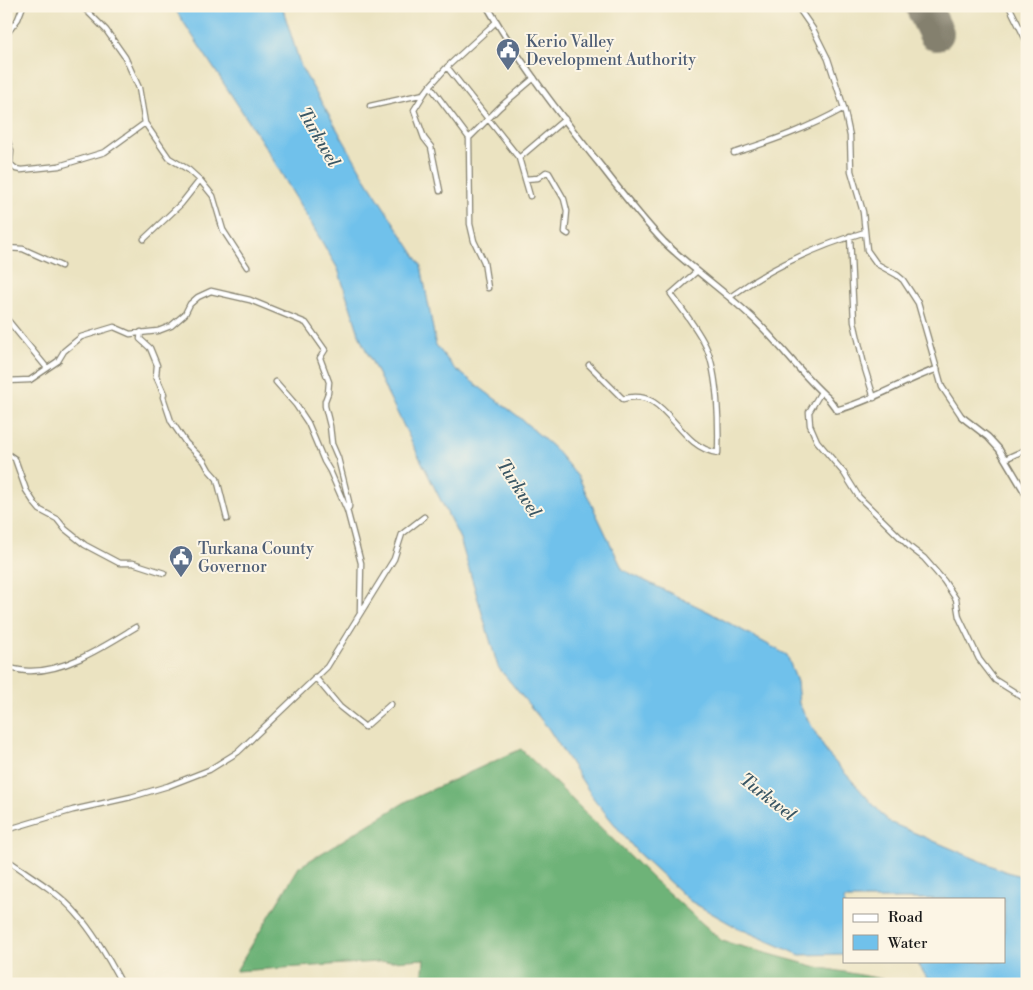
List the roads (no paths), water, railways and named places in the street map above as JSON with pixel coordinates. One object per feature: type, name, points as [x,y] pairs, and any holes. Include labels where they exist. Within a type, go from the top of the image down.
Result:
[{"type":"street","points":[[6,35],[18,19],[22,6]]},
{"type":"street","points":[[82,6],[106,30],[125,56],[139,88],[145,123],[169,158],[189,170],[213,196],[223,230],[247,268]]},
{"type":"street","points":[[487,6],[534,78],[623,194],[663,240],[696,272],[730,297],[759,324],[837,410],[874,398],[906,381],[937,369]]},
{"type":"street","points":[[797,6],[813,29],[828,59],[844,108],[850,136],[851,171],[863,212],[866,246],[870,256],[877,264],[903,280],[918,303],[942,387],[962,417],[988,437],[1005,459],[1027,496]]},
{"type":"street","points":[[1009,6],[1027,42]]},
{"type":"street","points":[[440,192],[431,147],[424,138],[414,110],[430,86],[496,22]]},
{"type":"street","points":[[448,67],[519,158],[530,196]]},
{"type":"street","points":[[469,138],[534,78]]},
{"type":"street","points":[[430,86],[469,138],[470,224],[474,241],[484,262],[488,288]]},
{"type":"street","points":[[370,106],[424,94]]},
{"type":"street","points":[[734,154],[808,127],[844,108]]},
{"type":"street","points":[[519,158],[565,119]]},
{"type":"street","points":[[6,135],[11,151],[8,166],[21,170],[38,169],[59,166],[105,152],[145,123]]},
{"type":"street","points":[[525,179],[538,178],[546,172],[549,174],[564,199],[567,211],[565,232],[568,234]]},
{"type":"street","points":[[144,239],[181,204],[200,180]]},
{"type":"street","points":[[730,297],[763,275],[810,252],[865,232]]},
{"type":"street","points":[[850,236],[854,322],[864,369],[874,398]]},
{"type":"street","points":[[6,248],[29,251],[60,266]]},
{"type":"street","points":[[589,365],[623,399],[637,396],[649,399],[661,407],[686,436],[700,448],[718,453],[715,387],[707,349],[671,294],[696,272]]},
{"type":"street","points":[[6,381],[30,380],[58,361],[64,351],[81,337],[114,327],[130,334],[158,331],[171,326],[185,314],[194,301],[211,291],[250,300],[306,323],[325,350],[320,358],[329,382],[325,406],[332,444],[338,458],[350,506],[347,510]]},
{"type":"street","points":[[6,318],[47,368]]},
{"type":"street","points":[[141,332],[140,340],[150,348],[157,365],[156,376],[164,394],[163,397],[171,421],[186,443],[204,461],[217,478],[227,518]]},
{"type":"street","points":[[276,382],[296,405],[308,423],[347,510],[361,562],[360,613]]},
{"type":"street","points":[[821,392],[809,412],[810,425],[817,440],[844,473],[859,497],[911,548],[924,558],[944,581],[956,599],[959,617],[979,659],[995,680],[1027,700]]},
{"type":"street","points":[[1005,459],[1027,449]]},
{"type":"street","points":[[6,453],[15,459],[26,490],[40,510],[57,519],[65,529],[85,545],[119,563],[133,563],[164,573]]},
{"type":"street","points":[[6,830],[73,810],[131,797],[210,770],[238,752],[327,667],[394,559],[402,534],[424,517]]},
{"type":"street","points":[[6,667],[31,671],[67,663],[84,656],[136,627]]},
{"type":"street","points":[[315,677],[340,707],[364,728],[391,704]]},
{"type":"street","points":[[6,859],[52,890],[76,913],[108,959],[122,984]]},
{"type":"water","name":"Turkwel","points":[[173,6],[282,6],[301,67],[367,181],[421,265],[436,345],[454,368],[519,417],[554,448],[579,478],[623,570],[709,612],[787,655],[797,682],[799,704],[827,753],[889,822],[1004,871],[1027,878],[1027,984],[931,984],[917,962],[1006,962],[1006,898],[843,898],[843,954],[800,955],[736,927],[690,901],[637,852],[594,799],[548,728],[498,667],[460,539],[361,340],[338,269],[268,151]]},
{"type":"place","name":"Kerio Valley Development Authority","points":[[508,71]]},
{"type":"place","name":"Turkana County Governor","points":[[181,578]]}]
